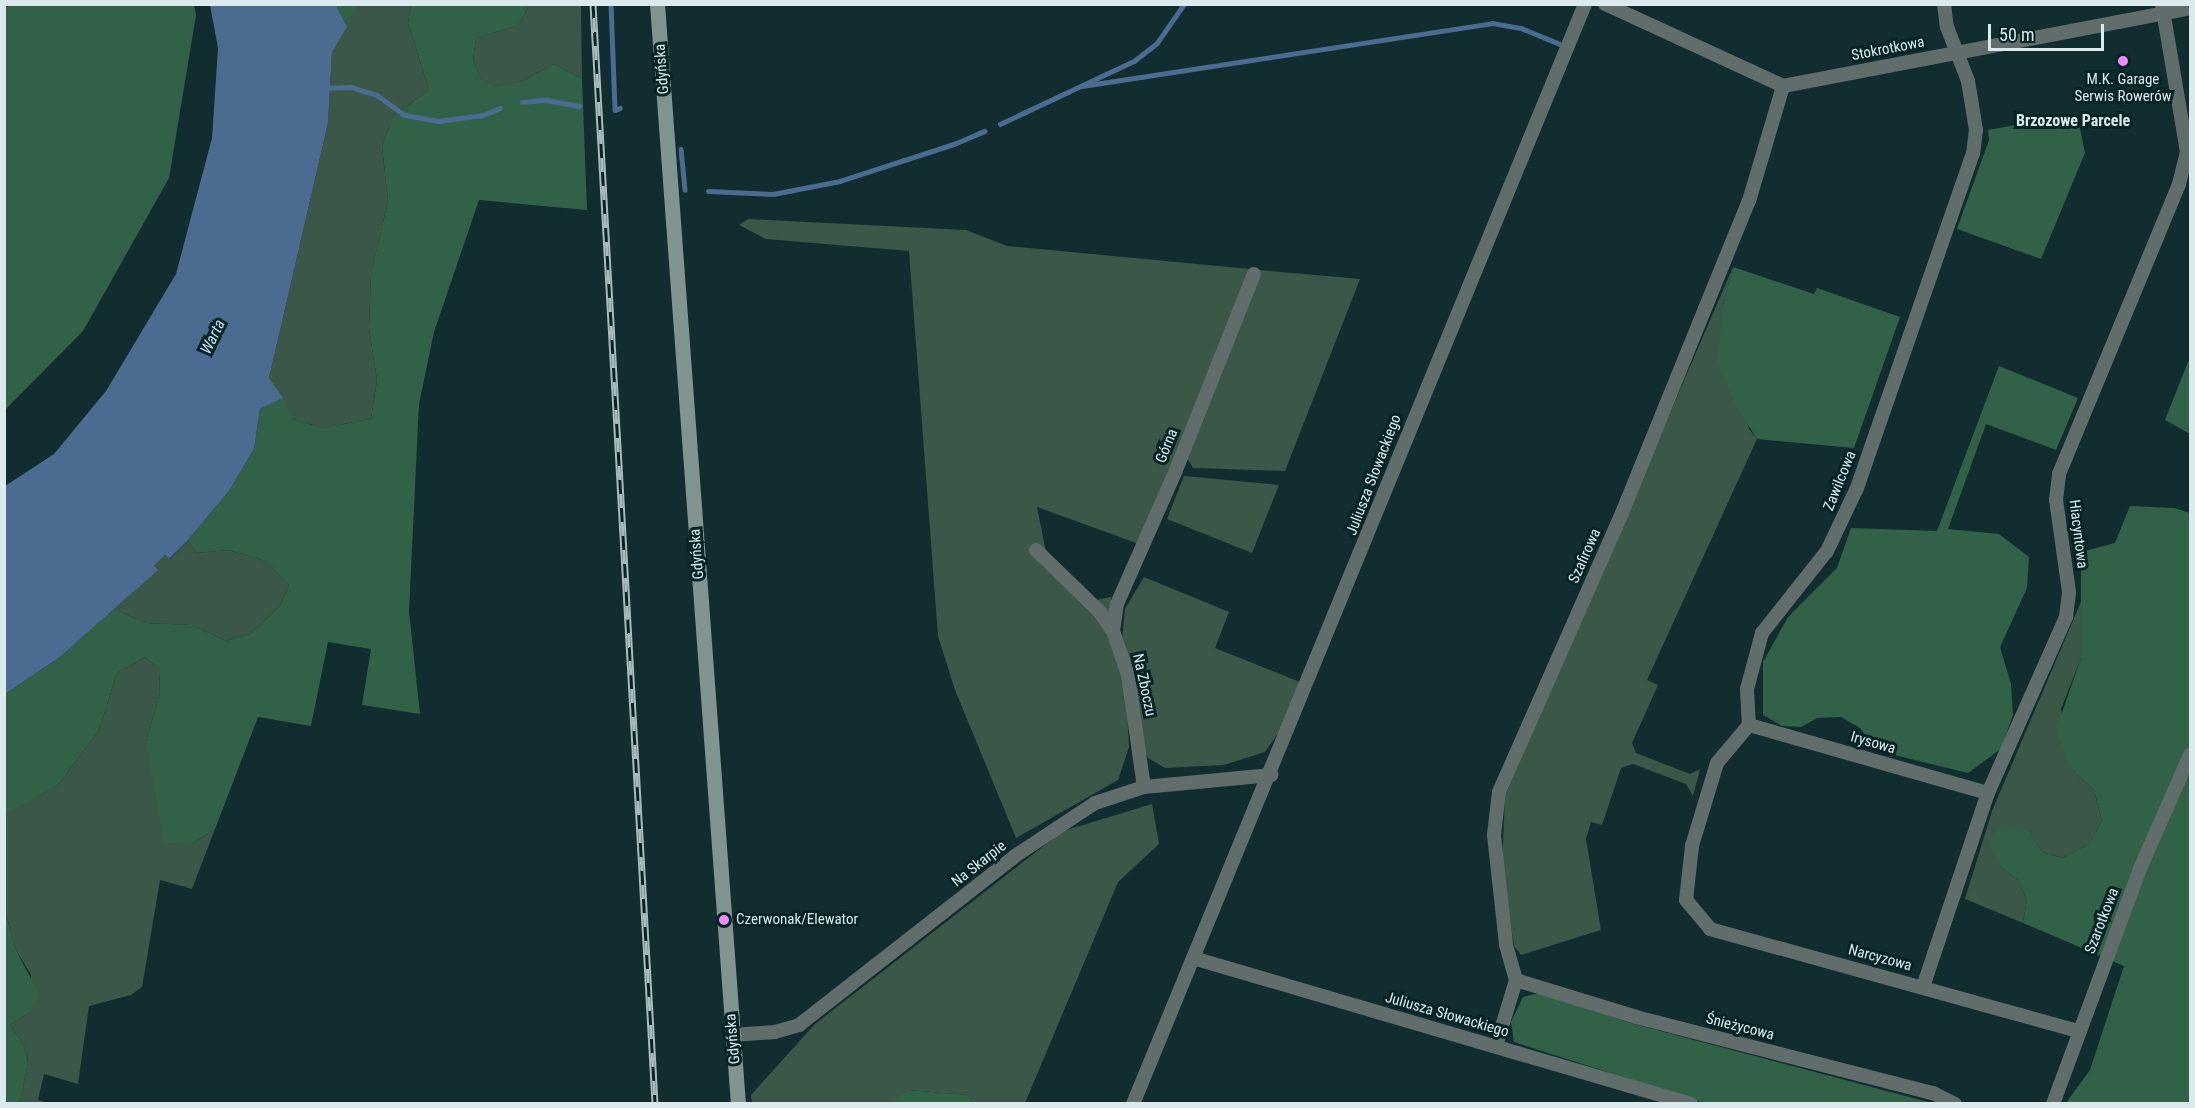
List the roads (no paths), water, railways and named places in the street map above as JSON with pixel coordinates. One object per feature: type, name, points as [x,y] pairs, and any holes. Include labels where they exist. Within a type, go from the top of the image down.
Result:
[{"type":"main road","name":"Gdyńska","points":[[657,4],[738,1104]]},
{"type":"street","name":"Juliusza Słowackiego","points":[[1133,1104],[1271,775],[1467,286],[1585,4]]},
{"type":"street","points":[[1605,4],[1783,86]]},
{"type":"street","name":"Zawilcowa","points":[[1749,725],[1747,689],[1762,633],[1827,551],[1857,490],[1973,153],[1976,130],[1968,81],[1957,53],[1944,4]]},
{"type":"street","name":"Stokrotkowa","points":[[1783,86],[1957,53],[2162,9],[2190,8]]},
{"type":"street","name":"Hiacyntowa","points":[[1923,987],[1988,793],[2067,617],[2069,592],[2056,500],[2059,474],[2179,184],[2187,152],[2162,9]]},
{"type":"street","name":"Szafirowa","points":[[1516,980],[1506,944],[1494,835],[1499,792],[1618,523],[1749,201],[1783,86]]},
{"type":"street","name":"Górna","points":[[1113,631],[1117,604],[1176,470],[1254,274]]},
{"type":"street","name":"Na Zboczu","points":[[1035,550],[1099,610],[1113,631],[1128,675],[1144,787]]},
{"type":"street","name":"Irysowa","points":[[1749,725],[1988,793]]},
{"type":"street","name":"Narcyzowa","points":[[1749,725],[1717,762],[1692,846],[1686,900],[1710,929],[2078,1031]]},
{"type":"street","name":"Szarotkowa","points":[[2053,1104],[2078,1031],[2139,871],[2190,754]]},
{"type":"street","name":"Na Skarpie","points":[[732,1035],[775,1032],[799,1024],[1054,827],[1095,803],[1144,787],[1271,775]]},
{"type":"street","name":"Juliusza Słowackiego","points":[[1193,958],[1691,1104]]},
{"type":"street","points":[[1496,1046],[1516,980]]},
{"type":"street","name":"Śnieżycowa","points":[[1516,980],[1636,1017],[1933,1093],[1955,1104]]},
{"type":"water","name":"Warta","points":[[210,5],[336,5],[347,27],[332,52],[328,123],[269,378],[283,398],[260,409],[254,449],[229,491],[188,540],[169,559],[165,555],[154,566],[158,570],[60,657],[5,694],[5,486],[54,454],[106,391],[176,274],[212,138],[218,48]]},
{"type":"waterway","points":[[611,4],[615,110],[620,108]]},
{"type":"waterway","points":[[1000,124],[1134,61],[1157,43],[1184,4]]},
{"type":"waterway","points":[[1082,86],[1492,23],[1521,28],[1560,44]]},
{"type":"waterway","points":[[324,88],[351,87],[377,95],[405,115],[438,121],[483,115],[500,108]]},
{"type":"waterway","points":[[522,102],[546,100],[579,106]]},
{"type":"waterway","points":[[708,191],[773,194],[840,181],[954,144],[984,131]]},
{"type":"waterway","points":[[681,149],[685,190]]},
{"type":"railway","points":[[593,4],[655,1104]]},
{"type":"place","name":"M.K. Garage Serwis Rowerów","points":[[2123,61]]},
{"type":"place","name":"Czerwonak/Elewator","points":[[724,920]]},
{"type":"district","name":"Brzozowe Parcele","points":[[2073,121]]}]
